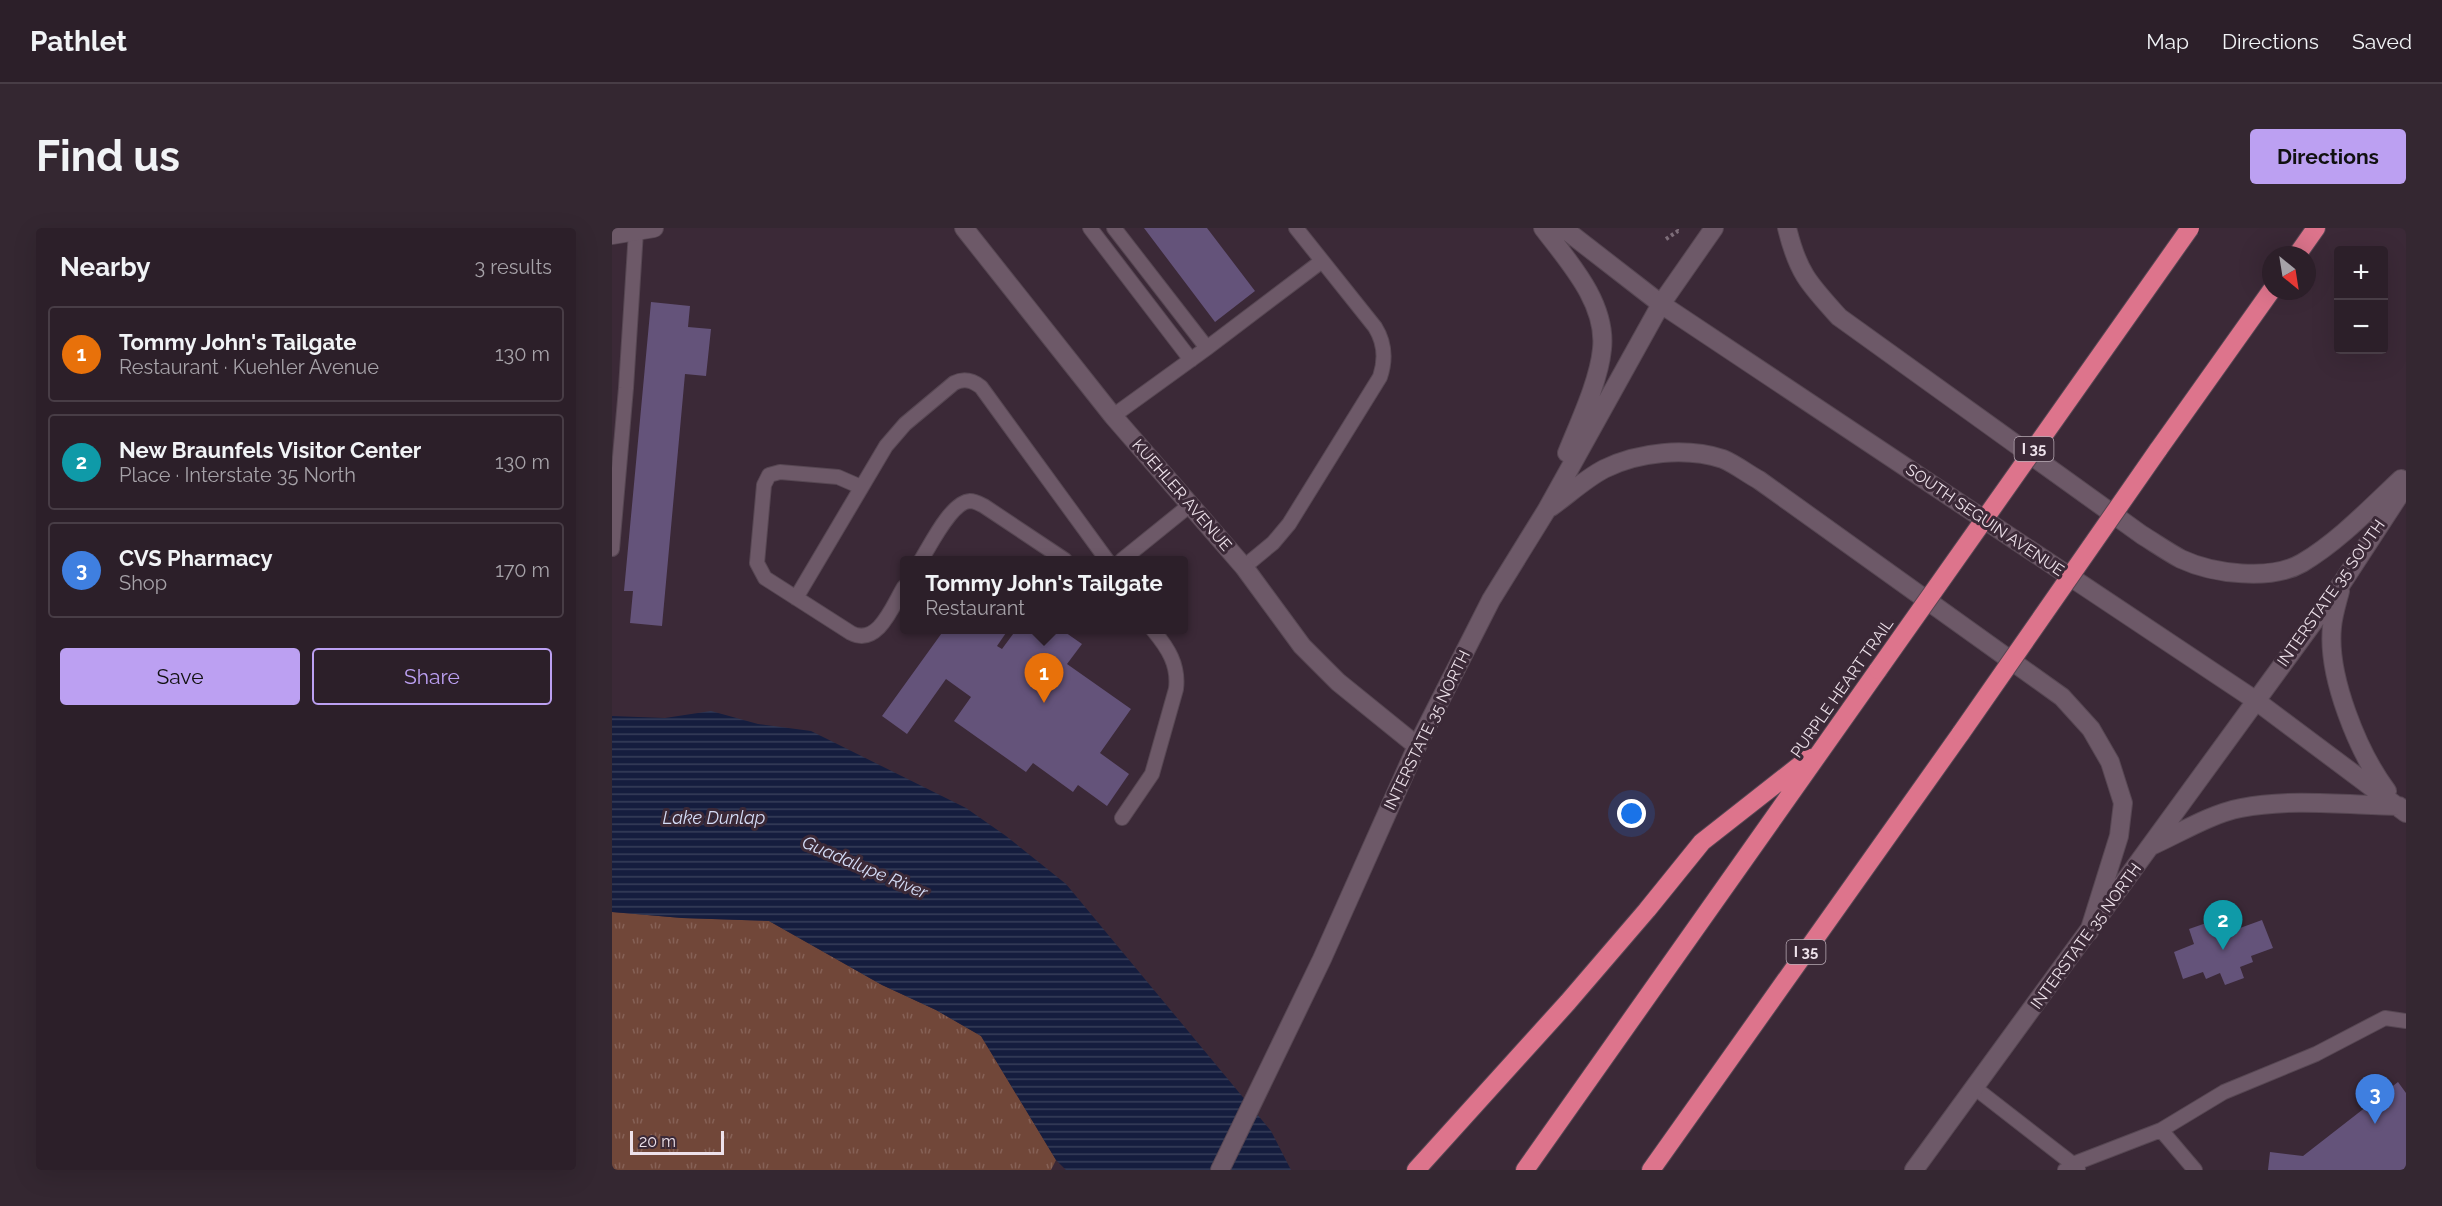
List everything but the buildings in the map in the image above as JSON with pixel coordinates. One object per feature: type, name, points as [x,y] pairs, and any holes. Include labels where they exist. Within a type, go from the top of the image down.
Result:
[{"type":"highway","name":"PURPLE HEART TRAIL","points":[[1528,1165],[2190,228]]},
{"type":"highway","points":[[2303,246],[2316,228]]},
{"type":"highway","name":"I 35","points":[[1651,1170],[2265,300]]},
{"type":"highway","points":[[1416,1170],[1640,919],[1702,842],[1826,745]]},
{"type":"main road","points":[[612,235],[654,228]]},
{"type":"main road","points":[[1543,228],[1579,277],[1594,304],[1601,329],[1602,349],[1591,391],[1546,511]]},
{"type":"main road","name":"SOUTH SEGUIN AVENUE","points":[[1563,228],[1661,304],[2255,700],[2402,809]]},
{"type":"main road","points":[[1661,304],[1714,228]]},
{"type":"main road","points":[[1787,228],[1796,261],[1808,282],[1839,316],[2142,535],[2182,560],[2217,570],[2243,574],[2273,572],[2301,564],[2340,535],[2406,475]]},
{"type":"main road","name":"KUEHLER AVENUE","points":[[970,230],[1113,416],[1244,567],[1302,646],[1338,682],[1417,746]]},
{"type":"main road","name":"INTERSTATE 35 NORTH","points":[[1220,1170],[1322,959],[1417,746],[1491,600],[1546,511],[1661,304]]},
{"type":"main road","points":[[1546,511],[1603,470],[1630,458],[1665,453],[1695,454],[1723,459],[1759,480],[2062,697],[2091,729],[2110,762],[2123,803],[2119,836],[2089,932]]},
{"type":"main road","name":"INTERSTATE 35 SOUTH","points":[[2255,700],[2342,582],[2406,485]]},
{"type":"main road","points":[[2342,582],[2331,628],[2333,657],[2339,686],[2358,745],[2376,776],[2402,809]]},
{"type":"main road","name":"INTERSTATE 35 NORTH","points":[[1914,1170],[1976,1088],[2255,700]]},
{"type":"main road","points":[[2150,847],[2213,817],[2242,808],[2295,804],[2402,809]]},
{"type":"lane","points":[[1090,228],[1191,360]]},
{"type":"lane","points":[[1114,228],[1207,348]]},
{"type":"lane","points":[[1244,567],[1273,543],[1289,524],[1383,369],[1384,352],[1380,335],[1296,228]]},
{"type":"lane","points":[[612,549],[626,388],[636,231]]},
{"type":"lane","points":[[1113,416],[1322,261]]},
{"type":"lane","points":[[796,598],[886,446],[905,424],[954,383],[969,380],[981,387],[1103,556]]},
{"type":"lane","points":[[861,487],[845,478],[774,472],[766,479],[756,563],[765,578],[851,633],[861,637],[876,632],[900,593]]},
{"type":"lane","points":[[924,556],[953,511],[963,503],[971,501],[984,506],[1058,556]]},
{"type":"lane","points":[[1128,556],[1190,505]]},
{"type":"lane","points":[[1122,818],[1152,774],[1176,689],[1178,676],[1174,663],[1156,634]]},
{"type":"lane","points":[[1976,1088],[2072,1168],[2161,1130],[2224,1092],[2316,1054],[2385,1018],[2406,1021]]},
{"type":"lane","points":[[2161,1130],[2195,1170]]},
{"type":"green space","points":[[612,912],[682,918],[769,921],[882,985],[936,1010],[981,1036],[1056,1160],[1051,1170],[612,1170]]},
{"type":"water","name":"Lake Dunlap","points":[[711,711],[758,724],[811,731],[966,808],[1006,836],[1066,884],[1271,1131],[1291,1170],[1066,1170],[1056,1160],[981,1036],[936,1010],[882,985],[769,921],[682,918],[612,912],[612,716],[665,718]]},
{"type":"place","name":"Tommy John's Tailgate","points":[[1044,703]]},
{"type":"place","name":"New Braunfels Visitor Center","points":[[2223,950]]},
{"type":"place","name":"CVS Pharmacy","points":[[2375,1124]]},
{"type":"water label","name":"Guadalupe River","points":[[865,867]]}]
